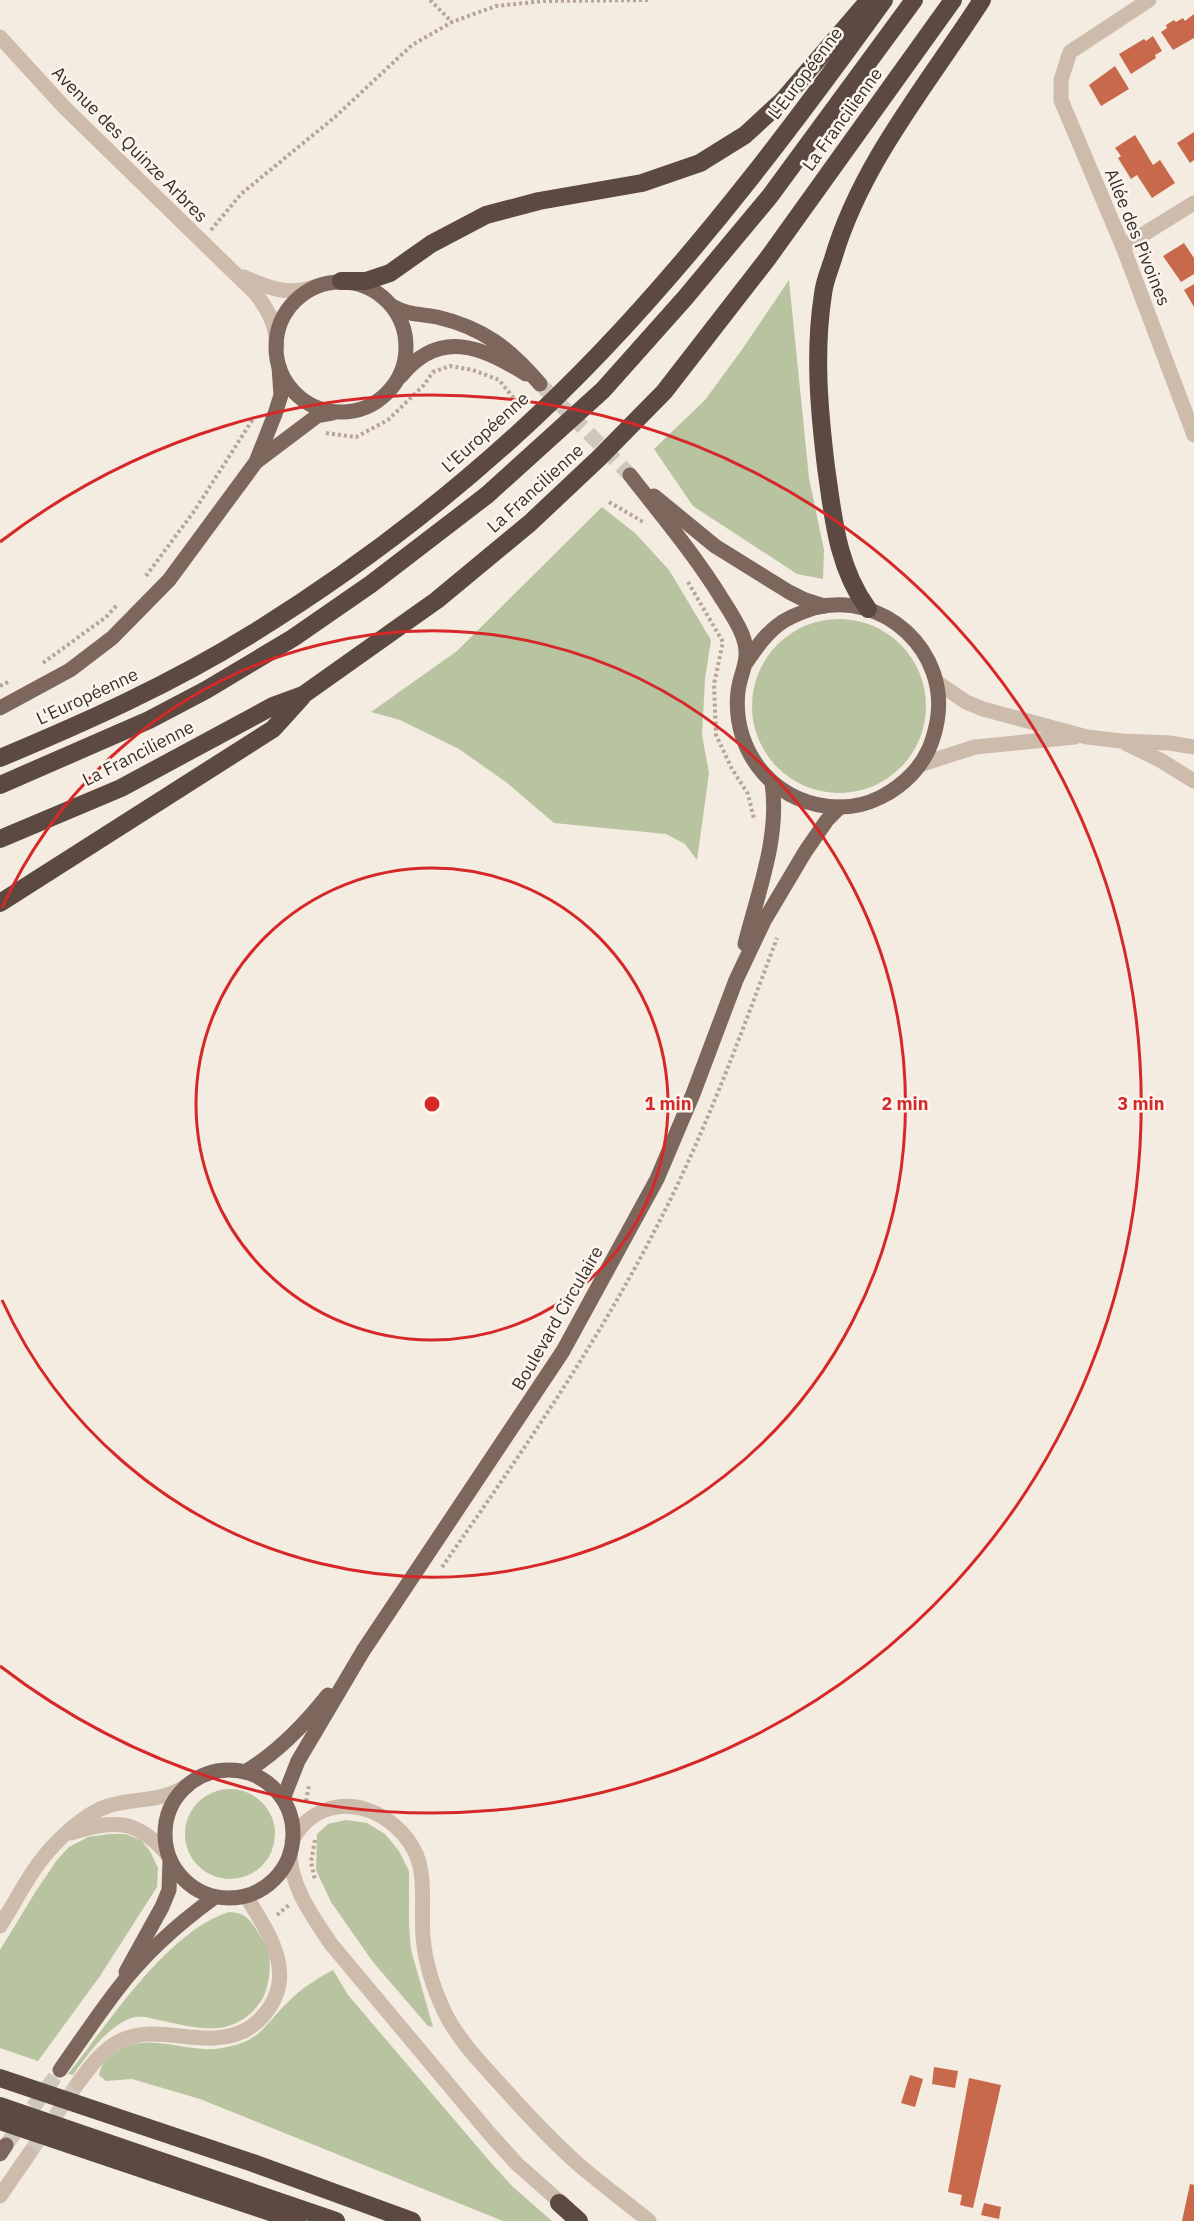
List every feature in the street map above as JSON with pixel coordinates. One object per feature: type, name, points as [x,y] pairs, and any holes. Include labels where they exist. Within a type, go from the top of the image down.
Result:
[{"type":"highway","points":[[341,281],[366,281],[390,273],[431,244],[486,215],[539,201],[642,183],[700,163],[745,135],[783,100],[869,0]]},
{"type":"highway","name":"L'Européenne","points":[[0,758],[98,716],[198,665],[249,635],[329,584],[403,530],[469,476],[550,403],[601,352],[694,248],[818,91],[884,0]]},
{"type":"highway","name":"La Francilienne","points":[[0,785],[149,720],[206,690],[293,638],[371,584],[487,495],[603,390],[685,298],[770,196],[914,0]]},
{"type":"highway","name":"La Francilienne","points":[[0,838],[122,788],[273,706],[303,695],[438,600],[530,523],[599,459],[664,392],[768,258],[953,0]]},
{"type":"highway","points":[[868,609],[860,599],[842,561],[833,516],[818,397],[823,292],[841,231],[863,181],[982,0]]},
{"type":"highway","points":[[0,903],[273,729],[303,695]]},
{"type":"highway","points":[[0,2078],[253,2163],[412,2221]]},
{"type":"highway","points":[[0,2106],[336,2221]]},
{"type":"highway","points":[[0,2121],[297,2221]]},
{"type":"highway","points":[[559,2203],[579,2221]]},
{"type":"main road","points":[[0,708],[70,670],[112,638],[169,580],[256,462],[275,414],[281,387],[277,347],[279,328],[288,310],[302,295],[320,285],[341,281],[362,285],[379,293],[392,306],[402,323],[406,342],[405,361],[397,380]]},
{"type":"main road","points":[[256,462],[316,416],[346,412],[375,402],[384,396],[412,363],[429,352],[441,348],[461,346],[484,352],[540,384],[503,346],[473,328],[437,317],[410,314],[392,306]]},
{"type":"main road","points":[[279,367],[298,396],[311,405],[325,410],[346,412]]},
{"type":"main road","points":[[746,663],[742,635],[705,572],[630,476],[715,546],[789,592],[824,606]]},
{"type":"main road","points":[[846,605],[868,609],[887,617],[905,630],[920,645],[930,664],[938,683],[939,710],[933,741],[921,764],[902,784],[878,799],[851,807],[840,807],[816,805],[792,797],[772,783],[757,767],[744,743],[737,717],[738,690],[746,663],[757,645],[779,624],[801,612],[824,606],[846,605]]},
{"type":"main road","name":"Boulevard Circulaire","points":[[736,980],[772,837],[774,802],[772,783]]},
{"type":"main road","name":"Boulevard Circulaire","points":[[283,1799],[298,1761],[363,1651],[563,1351],[611,1266],[657,1179],[693,1094],[736,980],[764,921],[816,834],[840,807]]},
{"type":"main road","name":"Boulevard Circulaire","points":[[245,1772],[270,1754],[313,1713],[363,1651]]},
{"type":"main road","points":[[118,1988],[169,1890],[169,1858],[165,1827],[174,1801],[187,1785],[205,1774],[224,1769],[245,1772],[260,1777],[273,1787],[283,1799],[290,1814],[293,1830],[291,1847],[281,1872],[266,1886],[246,1896],[215,1897],[201,1892],[178,1874],[169,1858]]},
{"type":"main road","points":[[60,2070],[118,1988],[169,1933],[193,1911],[215,1897]]},
{"type":"street","name":"Allée des Pivoines","points":[[1149,0],[1070,52],[1061,80],[1060,100],[1123,247],[1194,435]]},
{"type":"street","name":"Avenue des Quinze Arbres","points":[[0,37],[63,107],[256,294],[272,318],[277,347]]},
{"type":"street","points":[[1123,247],[1194,203]]},
{"type":"street","name":"Avenue des Quinze Arbres","points":[[236,273],[269,289],[301,291],[320,285]]},
{"type":"street","points":[[938,683],[966,702],[983,709],[1087,737],[1194,747]]},
{"type":"street","points":[[921,764],[975,747],[1087,737]]},
{"type":"street","points":[[1122,741],[1161,760],[1194,781]]},
{"type":"street","points":[[0,1926],[33,1869],[45,1853],[85,1818],[106,1806],[167,1796],[187,1785]]},
{"type":"street","points":[[585,2221],[559,2203],[517,2164],[331,1944],[293,1876],[291,1847],[309,1819],[326,1808],[345,1806],[362,1808],[382,1816],[396,1827],[412,1845],[422,1867],[423,1936],[427,1961],[433,1985],[458,2036],[530,2117],[578,2164],[649,2221]]},
{"type":"street","points":[[64,1835],[103,1826],[125,1825],[147,1834],[169,1858]]},
{"type":"street","points":[[78,2083],[89,2068],[119,2041],[137,2035],[214,2038],[236,2036],[256,2024],[269,2009],[279,1990],[280,1973],[271,1940],[246,1896]]},
{"type":"street","points":[[0,2196],[29,2154]]},
{"type":"path","points":[[430,0],[452,22]]},
{"type":"path","points":[[200,242],[241,194],[335,117],[412,45],[452,22],[496,6],[544,1],[650,0]]},
{"type":"path","points":[[297,431],[310,442],[326,433],[356,437],[388,420],[424,385],[433,372],[450,366],[473,370],[499,380],[522,408]]},
{"type":"path","points":[[139,584],[195,510],[259,409],[275,414]]},
{"type":"path","points":[[609,502],[642,521],[649,529]]},
{"type":"path","points":[[682,572],[723,642],[714,684],[716,735],[732,769],[748,794],[753,809],[757,838],[772,837]]},
{"type":"path","points":[[36,668],[106,616],[122,600]]},
{"type":"path","points":[[0,686],[18,677]]},
{"type":"path","points":[[271,1940],[282,1932],[277,1914],[302,1895],[316,1888],[311,1862],[315,1835],[306,1801],[310,1777]]},
{"type":"green space","points":[[789,280],[809,478],[824,550],[823,579],[797,574],[693,506],[654,449],[705,400]]},
{"type":"green space","points":[[602,507],[635,533],[669,570],[711,640],[705,679],[702,735],[709,773],[697,860],[685,844],[666,834],[554,823],[506,782],[459,749],[400,720],[371,712],[457,651]]},
{"type":"green space","points":[[839,619],[872,626],[887,634],[900,645],[911,658],[919,673],[926,706],[919,739],[911,754],[900,767],[887,778],[872,786],[839,793],[806,786],[791,778],[778,767],[767,754],[759,739],[752,706],[759,673],[767,658],[778,645],[791,634],[806,626]]},
{"type":"green space","points":[[230,1789],[247,1793],[262,1802],[271,1817],[275,1834],[271,1851],[262,1866],[247,1875],[230,1879],[213,1875],[198,1866],[189,1851],[185,1834],[189,1817],[198,1802],[213,1793]]},
{"type":"green space","points":[[346,1820],[367,1823],[385,1834],[399,1851],[409,1871],[411,1950],[433,2027],[428,2026],[373,1962],[331,1902],[316,1870],[317,1834],[328,1824]]},
{"type":"green space","points":[[125,1834],[141,1840],[150,1851],[158,1868],[157,1887],[100,1976],[38,2061],[0,2048],[0,1950],[36,1891],[57,1860],[69,1847],[88,1837]]},
{"type":"green space","points":[[229,1912],[241,1914],[249,1920],[265,1945],[269,1956],[266,1991],[250,2014],[229,2026],[217,2028],[194,2027],[145,2017],[131,2018],[106,2035],[91,2050],[73,2075],[68,2074],[140,1981],[161,1958],[183,1938],[206,1922]]},
{"type":"green space","points":[[333,1970],[348,1995],[492,2164],[513,2187],[552,2221],[503,2221],[200,2099],[132,2079],[106,2081],[99,2075],[103,2064],[111,2056],[123,2048],[137,2044],[165,2044],[208,2049],[222,2048],[246,2041],[260,2032],[299,1992]]},
{"type":"building","points":[[1194,14],[1194,38],[1173,50],[1161,32],[1174,20],[1176,22],[1183,18],[1185,21]]},
{"type":"building","points":[[1153,36],[1162,51],[1155,55],[1156,58],[1131,74],[1119,54]]},
{"type":"building","points":[[1115,66],[1129,89],[1101,106],[1089,85]]},
{"type":"building","points":[[1194,132],[1194,160],[1190,163],[1177,143]]},
{"type":"building","points":[[1135,135],[1153,165],[1160,160],[1175,183],[1152,198],[1137,175],[1131,179],[1118,158],[1121,156],[1115,148]]},
{"type":"building","points":[[1184,243],[1194,258],[1194,274],[1181,282],[1163,256]]},
{"type":"building","points":[[1194,284],[1194,307],[1184,290]]},
{"type":"building","points":[[934,2067],[958,2071],[955,2088],[932,2084]]},
{"type":"building","points":[[910,2075],[923,2079],[915,2107],[901,2103]]},
{"type":"building","points":[[969,2078],[1001,2085],[973,2208],[960,2205],[962,2195],[948,2192]]},
{"type":"building","points":[[1190,2184],[1194,2185],[1194,2221],[1182,2221]]},
{"type":"building","points":[[984,2203],[1001,2207],[999,2219],[981,2215]]},
{"type":"tunnel","points":[[540,384],[630,475]]},
{"type":"tunnel","points":[[6,2145],[60,2070]]},
{"type":"tunnel","points":[[29,2154],[78,2083]]}]
